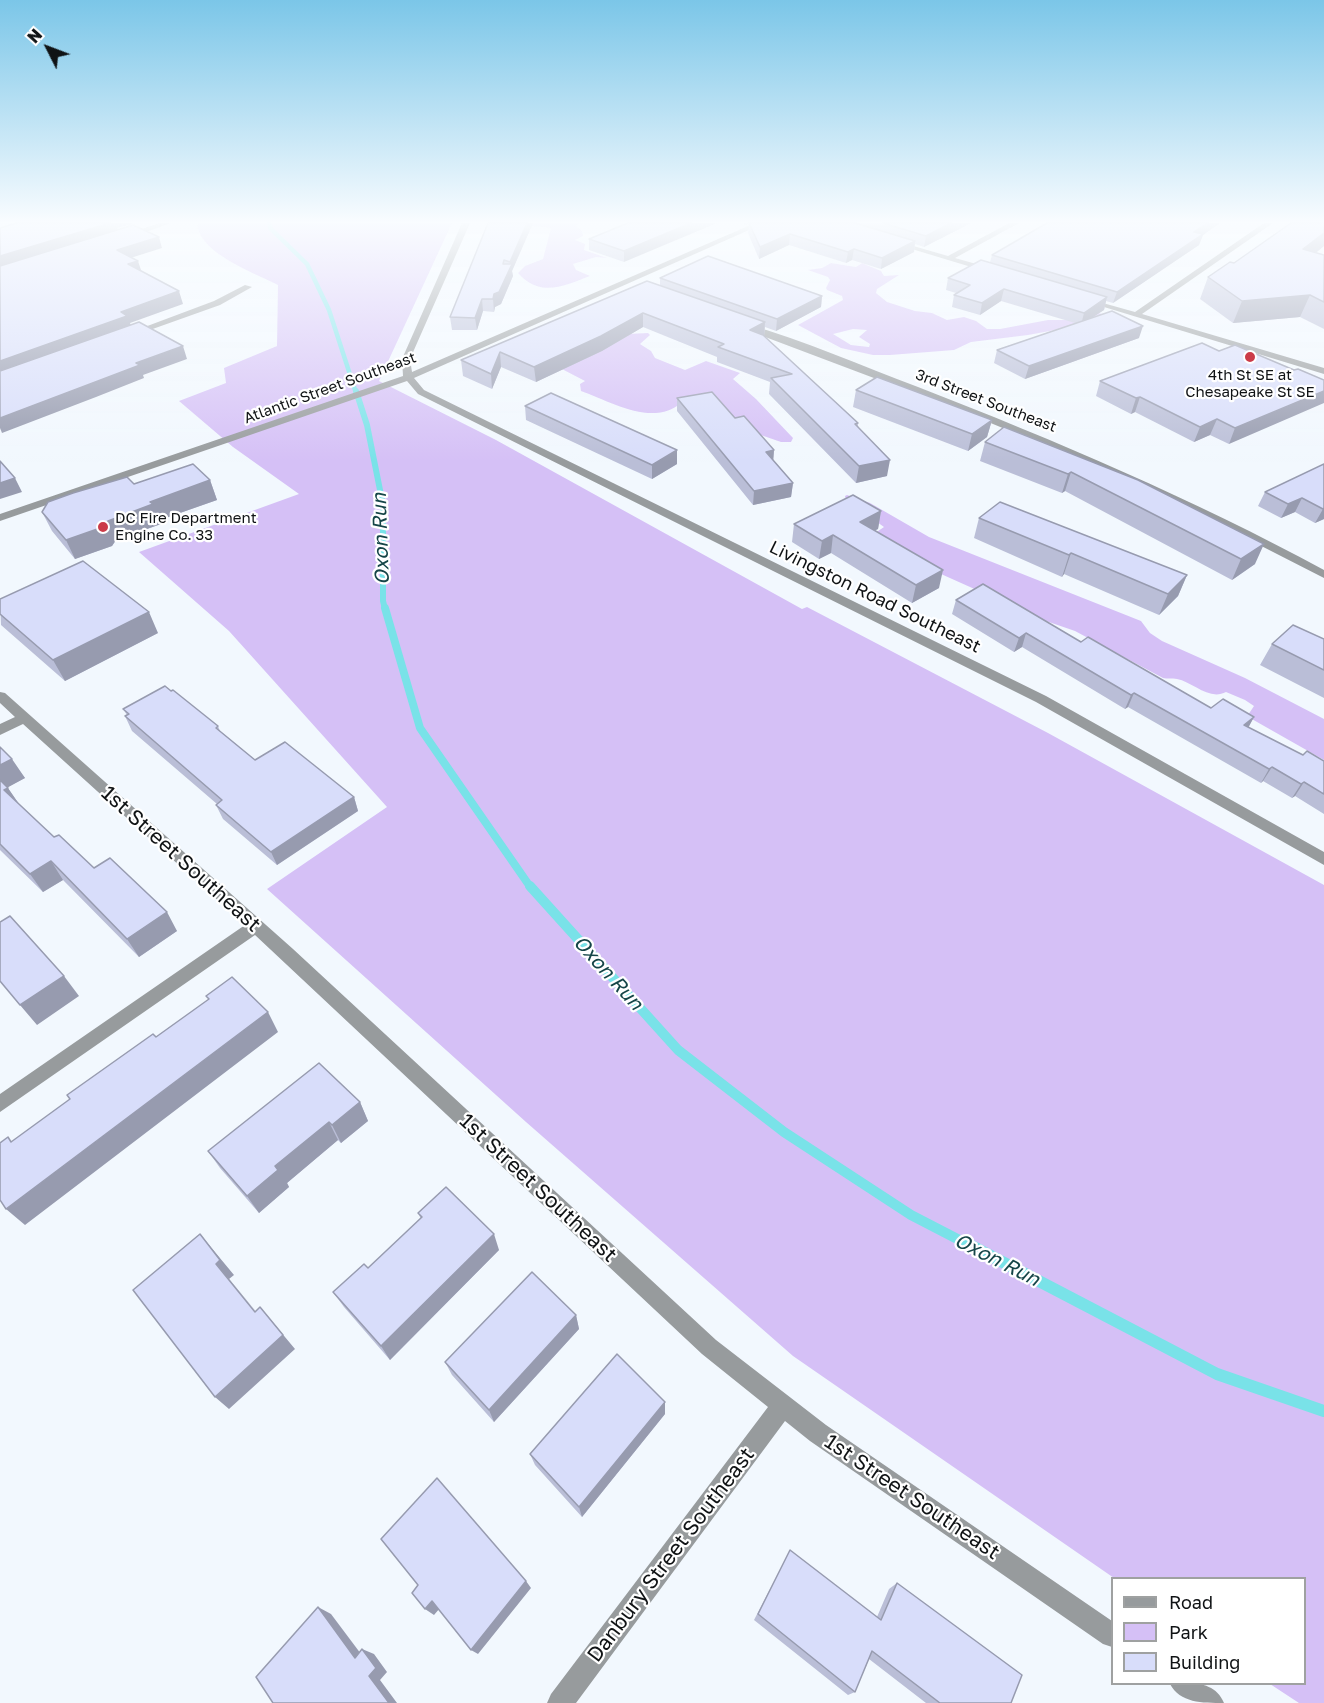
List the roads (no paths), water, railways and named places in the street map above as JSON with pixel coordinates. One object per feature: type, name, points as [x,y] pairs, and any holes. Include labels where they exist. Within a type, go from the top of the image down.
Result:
[{"type":"street","points":[[117,339],[218,302]]},
{"type":"street","points":[[408,377],[406,359],[431,302]]},
{"type":"street","name":"Atlantic Street Southeast","points":[[0,518],[390,385],[579,302]]},
{"type":"street","points":[[1095,302],[1324,371]]},
{"type":"street","points":[[1136,315],[1154,302]]},
{"type":"street","name":"3rd Street Southeast","points":[[741,324],[1062,446],[1206,513],[1324,575]]},
{"type":"street","name":"Livingston Road Southeast","points":[[408,377],[418,390],[442,405],[1051,704],[1324,859]]},
{"type":"street","name":"1st Street Southeast","points":[[0,696],[256,926],[701,1341],[782,1407],[1111,1634]]},
{"type":"street","points":[[0,730],[23,718]]},
{"type":"street","points":[[0,1104],[256,926]]},
{"type":"street","name":"Danbury Street Southeast","points":[[560,1703],[782,1407]]},
{"type":"street","points":[[1186,1685],[1212,1703]]},
{"type":"waterway","name":"Oxon Run","points":[[325,302],[356,393]]},
{"type":"waterway","name":"Oxon Run","points":[[356,391],[367,425],[383,505],[383,601],[385,609]]},
{"type":"waterway","name":"Oxon Run","points":[[385,608],[420,728],[531,888]]},
{"type":"waterway","name":"Oxon Run","points":[[530,886],[678,1050],[784,1132],[911,1215],[969,1245]]},
{"type":"waterway","name":"Oxon Run","points":[[966,1243],[1217,1374],[1324,1411]]},
{"type":"place","name":"4th St SE at Chesapeake St SE","points":[[1250,357]]},
{"type":"place","name":"DC Fire Department Engine Co. 33","points":[[103,527]]}]
